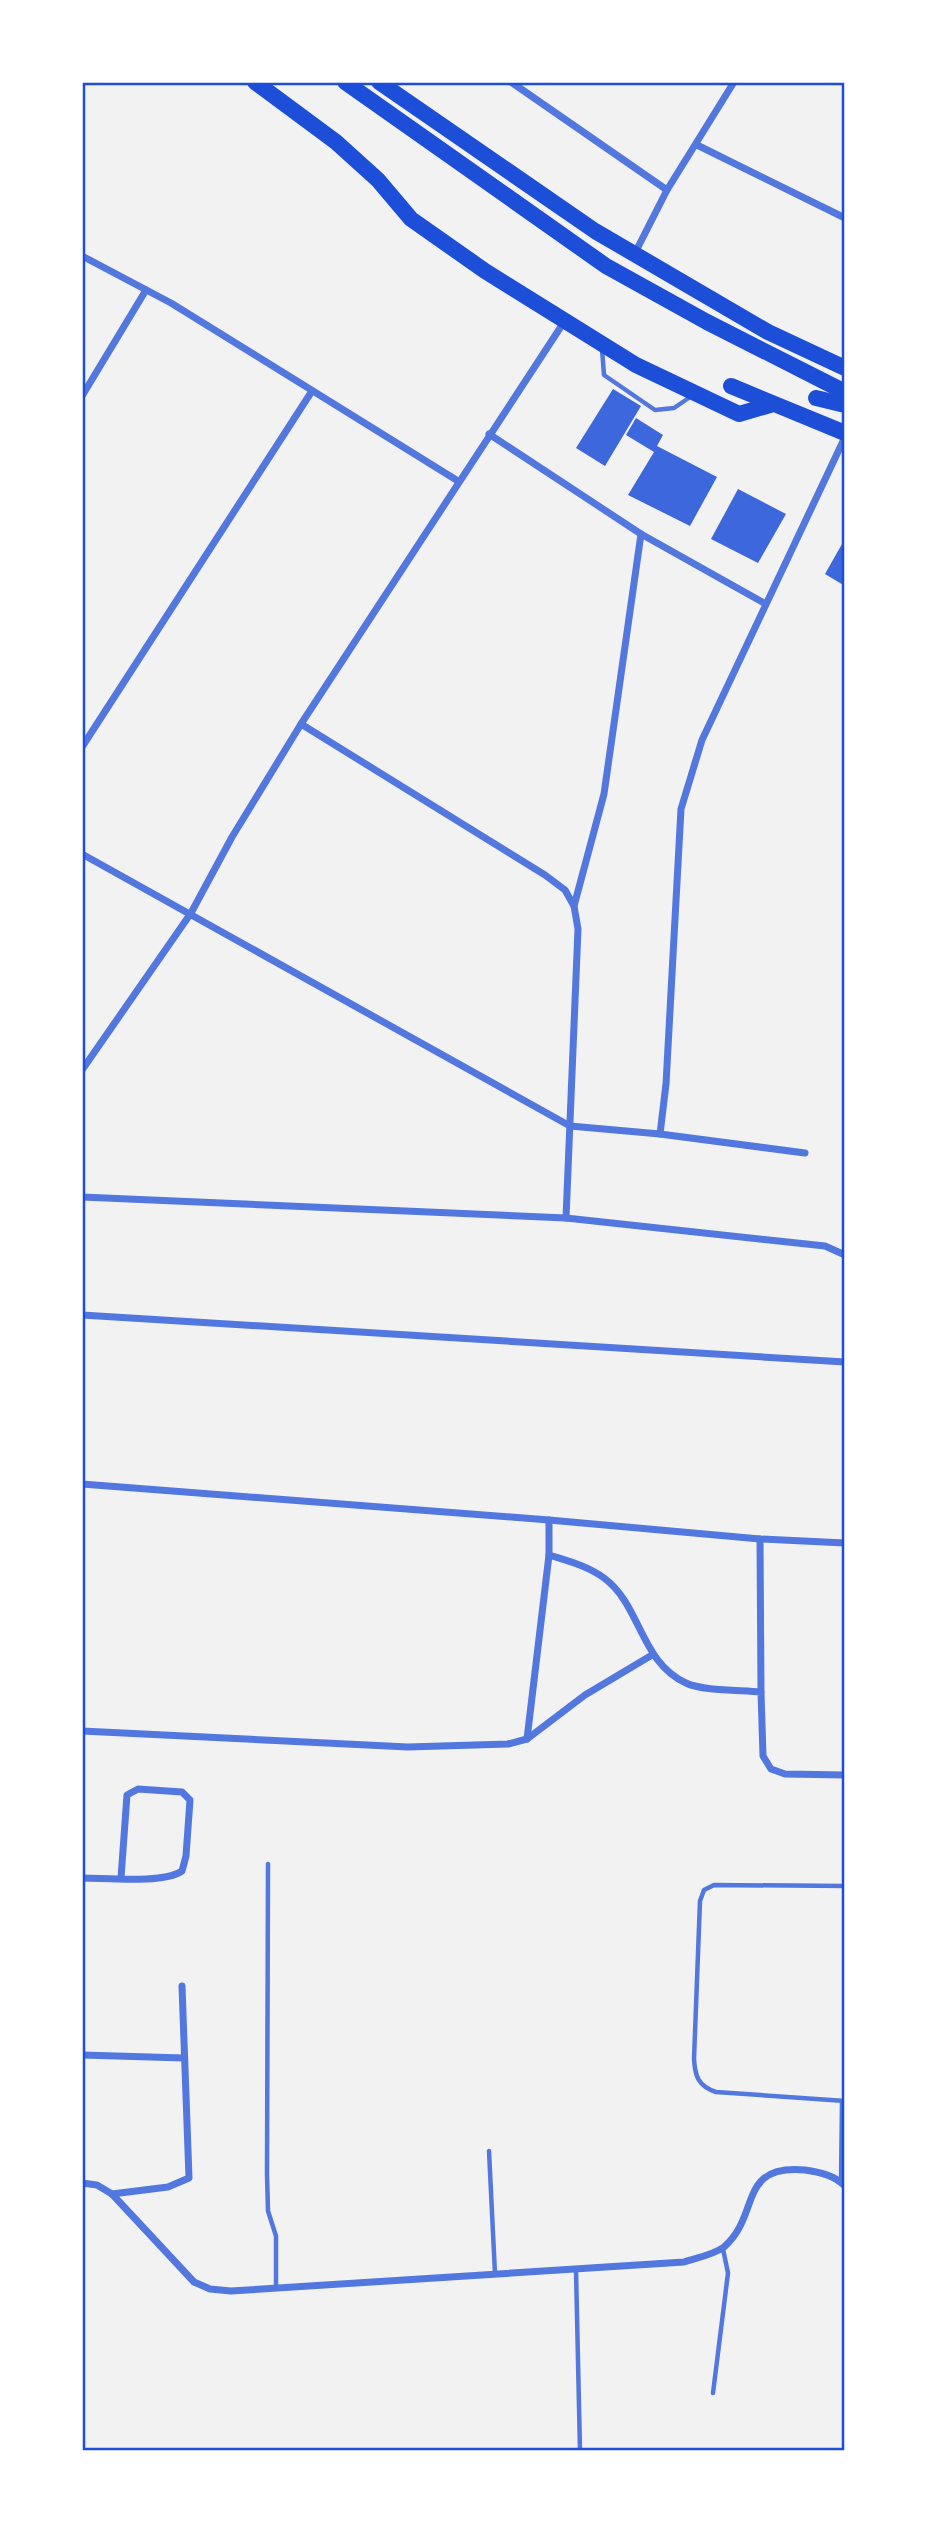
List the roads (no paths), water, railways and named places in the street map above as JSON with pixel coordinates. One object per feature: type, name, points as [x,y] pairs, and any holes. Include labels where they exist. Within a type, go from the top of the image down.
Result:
[{"type":"highway","points":[[255,82],[336,142],[378,180],[411,219],[564,322],[694,395],[739,414],[770,405]]},
{"type":"highway","points":[[345,82],[606,266],[707,322],[845,392]]},
{"type":"highway","points":[[380,82],[525,184],[635,253],[768,332],[845,368]]},
{"type":"highway","points":[[731,386],[845,435]]},
{"type":"highway","points":[[816,398],[845,405]]},
{"type":"street","points":[[511,82],[667,190]]},
{"type":"street","points":[[635,253],[667,190],[734,82]]},
{"type":"street","points":[[697,145],[845,218]]},
{"type":"street","points":[[82,256],[146,290],[458,481]]},
{"type":"street","points":[[82,397],[146,290]]},
{"type":"street","points":[[82,1070],[191,913],[232,837],[301,724],[564,322]]},
{"type":"street","points":[[82,747],[312,391]]},
{"type":"street","points":[[489,434],[641,534],[764,603]]},
{"type":"street","points":[[660,1134],[666,1084],[681,809],[702,740],[845,435]]},
{"type":"street","points":[[566,1218],[578,961],[575,906],[604,794],[641,534]]},
{"type":"street","points":[[301,724],[545,875],[565,890],[575,906]]},
{"type":"street","points":[[82,854],[570,1126],[660,1134],[805,1153]]},
{"type":"street","points":[[82,1197],[566,1218],[825,1246],[845,1255]]},
{"type":"street","points":[[82,1315],[845,1362]]},
{"type":"street","points":[[82,1484],[760,1539],[845,1542]]},
{"type":"street","points":[[527,1739],[549,1555],[550,1520]]},
{"type":"street","points":[[760,1539],[763,1756],[771,1769],[785,1774],[845,1775]]},
{"type":"street","points":[[549,1555],[584,1567],[606,1579],[623,1601],[652,1656],[687,1684],[761,1692]]},
{"type":"street","points":[[82,1731],[408,1747],[508,1744],[527,1739],[585,1695],[652,1656]]},
{"type":"street","points":[[82,1878],[121,1878],[167,1877],[182,1871],[186,1856],[190,1800],[187,1795],[173,1791],[138,1789],[127,1795],[121,1878]]},
{"type":"street","points":[[112,2194],[168,2187],[189,2178],[182,1986]]},
{"type":"street","points":[[82,2055],[184,2058]]},
{"type":"street","points":[[82,2183],[97,2185],[112,2194],[194,2282],[210,2289],[231,2291],[684,2262],[723,2248],[738,2231],[752,2192],[764,2176],[787,2169],[820,2172],[843,2184]]},
{"type":"lane","points":[[601,343],[604,375],[655,410],[674,408],[694,395]]},
{"type":"lane","points":[[268,1864],[267,2175],[268,2211],[276,2236],[276,2289]]},
{"type":"lane","points":[[843,2184],[844,2101],[716,2092],[704,2088],[695,2076],[694,2059],[700,1901],[704,1890],[713,1885],[845,1886]]},
{"type":"lane","points":[[489,2151],[495,2275]]},
{"type":"lane","points":[[713,2393],[728,2273],[723,2248]]},
{"type":"lane","points":[[576,2270],[580,2451]]}]
